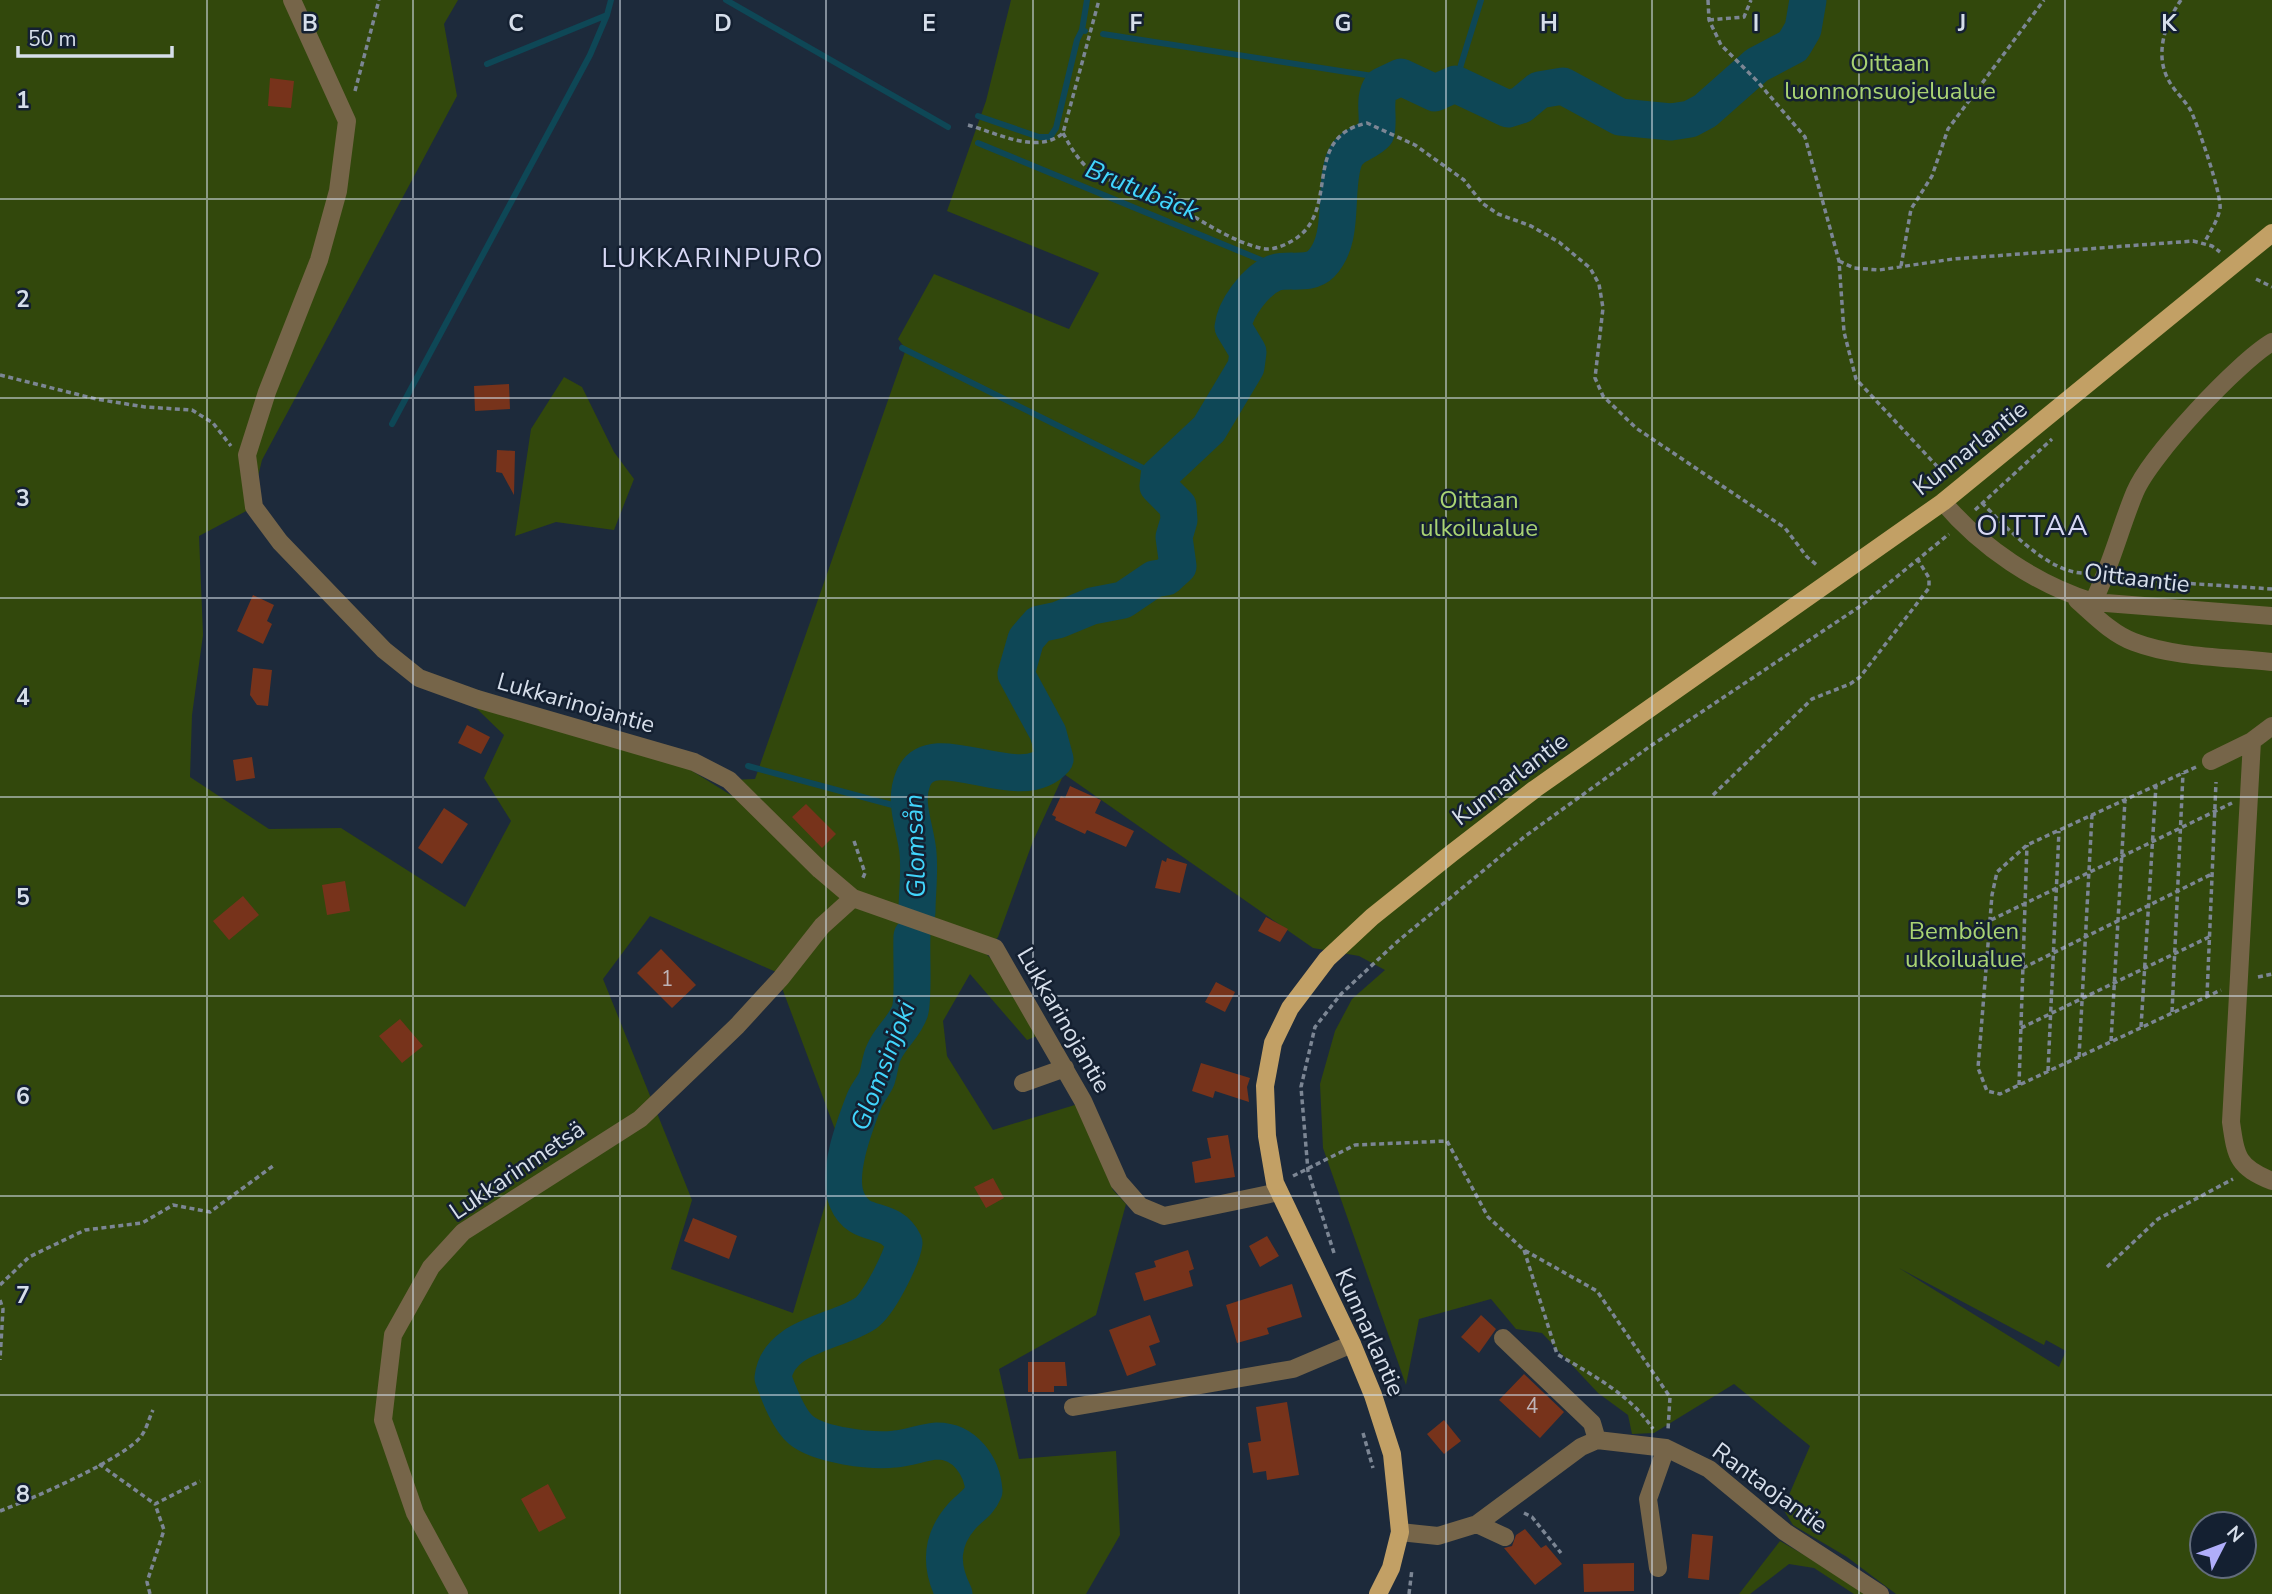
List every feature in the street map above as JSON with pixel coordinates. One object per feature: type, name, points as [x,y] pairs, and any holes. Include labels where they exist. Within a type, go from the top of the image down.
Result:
[{"type":"main road","name":"Kunnarlantie","points":[[1378,1594],[1391,1568],[1400,1532],[1392,1454],[1373,1395],[1352,1344],[1279,1192],[1267,1136],[1265,1086],[1273,1043],[1290,1008],[1327,959],[1372,917],[1535,789],[1943,502],[2272,233]]},
{"type":"street","points":[[292,0],[347,121]]},
{"type":"street","name":"Lukkarinojantie","points":[[347,121],[338,191],[318,260],[267,392],[247,455],[254,507],[280,542],[384,650],[419,678],[477,699],[694,762],[729,780],[820,870],[853,898],[995,948],[1065,1068],[1119,1182],[1140,1206],[1164,1216],[1279,1192]]},
{"type":"street","points":[[2093,602],[2106,575],[2136,489],[2175,435],[2222,386],[2272,342]]},
{"type":"street","name":"Oittaantie","points":[[1943,502],[1962,524],[2000,555],[2072,596],[2093,602],[2272,616]]},
{"type":"street","points":[[2072,596],[2105,624],[2132,641],[2170,650],[2272,662]]},
{"type":"street","points":[[2210,761],[2252,741],[2272,726]]},
{"type":"street","points":[[2252,741],[2231,1122],[2235,1152],[2248,1171],[2272,1181]]},
{"type":"street","name":"Lukkarinmetsä","points":[[458,1594],[415,1513],[383,1420],[393,1335],[431,1267],[463,1232],[640,1119],[737,1026],[822,926],[853,898]]},
{"type":"street","points":[[1023,1083],[1065,1068]]},
{"type":"street","points":[[1400,1532],[1438,1536],[1477,1524],[1581,1447],[1597,1440],[1592,1423],[1503,1338]]},
{"type":"street","points":[[1073,1407],[1281,1371],[1352,1344]]},
{"type":"street","name":"Rantaojantie","points":[[1597,1440],[1666,1448],[1709,1469],[1785,1532],[1880,1594]]},
{"type":"street","points":[[1658,1568],[1648,1499],[1666,1448]]},
{"type":"street","points":[[1477,1524],[1506,1537]]},
{"type":"path","points":[[347,121],[380,0]]},
{"type":"path","points":[[968,125],[1035,144],[1052,143],[1063,133],[1099,0]]},
{"type":"path","points":[[1707,0],[1709,20],[1721,45],[1758,80],[1805,137],[1839,261],[1844,332],[1856,379],[1958,490]]},
{"type":"path","points":[[1709,20],[1744,17],[1751,0]]},
{"type":"path","points":[[1901,267],[1912,209],[1933,176],[1948,129],[2044,0]]},
{"type":"path","points":[[2181,0],[2166,30],[2162,48],[2163,66],[2170,83],[2192,113],[2215,178],[2220,207],[2214,226],[2204,243]]},
{"type":"path","points":[[1063,133],[1076,157],[1097,176],[1128,183],[1220,231],[1260,248],[1274,249],[1292,242],[1306,230],[1316,214],[1325,157],[1338,135],[1367,123],[1394,133],[1464,180],[1482,203],[1498,215],[1531,226],[1559,242],[1590,268],[1599,284],[1604,308],[1595,378],[1604,396],[1636,428],[1785,528],[1807,558],[1818,566]]},
{"type":"path","points":[[1839,261],[1854,268],[1879,270],[1966,258],[2204,243],[2222,253]]},
{"type":"path","points":[[2256,279],[2272,288]]},
{"type":"path","points":[[0,374],[96,399],[145,407],[192,410],[213,423],[248,463]]},
{"type":"path","points":[[1334,1253],[1308,1171],[1301,1087],[1315,1027],[1341,995],[1398,941],[1524,837],[1649,747],[1862,604],[1962,524]]},
{"type":"path","points":[[1713,795],[1812,699],[1850,684],[1860,677],[1929,588],[1928,578],[1918,560]]},
{"type":"path","points":[[2210,761],[2027,845],[2003,863],[1997,872],[1991,920],[1978,1068],[1987,1091],[1993,1094],[2019,1085],[2240,981]]},
{"type":"path","points":[[2172,1012],[2183,773]]},
{"type":"path","points":[[2207,996],[2216,782]]},
{"type":"path","points":[[2141,1027],[2156,785]]},
{"type":"path","points":[[1991,920],[2249,795]]},
{"type":"path","points":[[2111,1041],[2125,800]]},
{"type":"path","points":[[2079,1057],[2092,815]]},
{"type":"path","points":[[2048,1071],[2059,831]]},
{"type":"path","points":[[853,898],[865,873],[854,841]]},
{"type":"path","points":[[2019,1085],[2027,845]]},
{"type":"path","points":[[2023,968],[2212,874]]},
{"type":"path","points":[[2021,1028],[2209,937]]},
{"type":"path","points":[[1308,1171],[1355,1145],[1447,1141],[1488,1217],[1524,1250],[1597,1291],[1670,1397],[1666,1448]]},
{"type":"path","points":[[0,1285],[29,1257],[85,1230],[142,1223],[173,1205],[210,1212],[273,1166]]},
{"type":"path","points":[[2107,1267],[2158,1219],[2248,1171]]},
{"type":"path","points":[[1524,1250],[1556,1354],[1610,1385],[1644,1415],[1666,1448]]},
{"type":"path","points":[[0,1300],[4,1309],[0,1360]]},
{"type":"path","points":[[0,1511],[63,1484],[125,1451],[141,1437],[153,1410]]},
{"type":"path","points":[[1363,1431],[1373,1468]]},
{"type":"path","points":[[99,1464],[155,1504],[164,1530],[147,1582],[149,1594]]},
{"type":"path","points":[[155,1504],[200,1481]]},
{"type":"path","points":[[1508,1503],[1532,1517],[1561,1553]]},
{"type":"green space","points":[[0,0],[458,0],[444,24],[457,96],[262,460],[250,509],[199,536],[203,635],[192,715],[190,777],[269,829],[341,828],[465,907],[511,821],[484,778],[504,735],[475,707],[689,769],[758,812],[729,780],[755,779],[906,349],[898,339],[934,274],[1069,329],[1099,273],[947,211],[986,101],[1011,0],[2272,0],[2272,1594],[1896,1594],[1847,1557],[1793,1525],[1783,1509],[1810,1446],[1734,1384],[1654,1433],[1632,1434],[1628,1415],[1598,1393],[1542,1333],[1516,1329],[1491,1299],[1419,1319],[1406,1385],[1323,1148],[1320,1084],[1335,1031],[1352,999],[1385,970],[1359,956],[1313,948],[1064,774],[1033,841],[998,937],[985,953],[1007,974],[1040,1035],[1027,1040],[970,974],[943,1021],[947,1056],[993,1130],[1078,1104],[1113,1190],[1126,1204],[1096,1315],[999,1369],[1019,1459],[1116,1451],[1120,1535],[1086,1594],[0,1594]],"holes":[[[650,916],[776,972],[842,1148],[793,1313],[671,1269],[692,1200],[603,979]],[[1899,1268],[2044,1345],[2046,1340],[2066,1351],[2059,1367]]]},
{"type":"green space","points":[[564,377],[582,387],[614,452],[634,479],[614,530],[556,522],[515,536],[531,429]]},
{"type":"green space","points":[[1780,1541],[1869,1594],[1854,1594],[1814,1568],[1789,1564],[1750,1594],[1739,1594]]},
{"type":"building","points":[[270,78],[294,81],[291,108],[268,106]]},
{"type":"building","points":[[509,384],[510,409],[475,411],[474,386]]},
{"type":"building","points":[[497,450],[515,451],[514,495],[502,473],[496,472]]},
{"type":"building","points":[[253,595],[274,605],[267,621],[272,624],[263,644],[237,631]]},
{"type":"building","points":[[253,668],[272,670],[268,706],[257,705],[250,695]]},
{"type":"building","points":[[467,725],[490,737],[481,754],[458,743]]},
{"type":"building","points":[[252,757],[255,778],[236,781],[233,760]]},
{"type":"building","points":[[1070,786],[1101,800],[1095,813],[1134,831],[1126,847],[1087,830],[1085,834],[1055,820],[1056,817],[1052,815],[1061,796],[1065,798]]},
{"type":"building","points":[[806,804],[836,834],[822,848],[792,817]]},
{"type":"building","points":[[444,808],[468,824],[442,864],[418,848]]},
{"type":"building","points":[[1167,858],[1187,864],[1180,893],[1155,888],[1162,860],[1166,862]]},
{"type":"building","points":[[345,881],[350,911],[327,915],[322,885]]},
{"type":"building","points":[[243,896],[259,915],[229,940],[213,921]]},
{"type":"building","points":[[1266,917],[1288,929],[1280,942],[1258,931]]},
{"type":"building","points":[[661,949],[696,985],[672,1008],[637,973]]},
{"type":"building","points":[[1216,982],[1235,992],[1225,1012],[1205,1002]]},
{"type":"building","points":[[400,1019],[423,1046],[402,1063],[379,1036]]},
{"type":"building","points":[[1201,1063],[1250,1078],[1247,1087],[1249,1102],[1215,1091],[1213,1098],[1192,1091]]},
{"type":"building","points":[[1228,1135],[1235,1177],[1195,1183],[1192,1162],[1211,1158],[1207,1138]]},
{"type":"building","points":[[993,1178],[1004,1198],[986,1208],[974,1187]]},
{"type":"building","points":[[693,1218],[737,1236],[729,1259],[684,1241]]},
{"type":"building","points":[[1267,1236],[1279,1256],[1260,1267],[1249,1246]]},
{"type":"building","points":[[1188,1250],[1194,1269],[1189,1271],[1193,1286],[1144,1301],[1135,1273],[1156,1267],[1154,1261]]},
{"type":"building","points":[[1292,1284],[1302,1317],[1267,1328],[1269,1334],[1237,1343],[1226,1305]]},
{"type":"building","points":[[1150,1315],[1160,1342],[1149,1346],[1156,1365],[1127,1376],[1109,1330]]},
{"type":"building","points":[[1481,1315],[1496,1329],[1479,1353],[1461,1337]]},
{"type":"building","points":[[1028,1362],[1065,1362],[1067,1386],[1054,1386],[1054,1392],[1028,1392]]},
{"type":"building","points":[[1524,1374],[1564,1412],[1540,1438],[1499,1400]]},
{"type":"building","points":[[1287,1402],[1299,1475],[1267,1480],[1266,1471],[1253,1473],[1248,1443],[1261,1441],[1256,1407]]},
{"type":"building","points":[[1444,1420],[1461,1441],[1444,1454],[1427,1434]]},
{"type":"building","points":[[548,1484],[566,1518],[539,1532],[521,1499]]},
{"type":"building","points":[[1525,1529],[1541,1548],[1546,1545],[1562,1564],[1535,1585],[1504,1548],[1512,1546],[1516,1535]]},
{"type":"building","points":[[1692,1534],[1713,1536],[1709,1580],[1688,1578]]},
{"type":"building","points":[[1634,1563],[1634,1591],[1584,1592],[1583,1564]]},
{"type":"waterway","points":[[487,64],[607,15],[611,0]]},
{"type":"waterway","name":"Brutubäck","points":[[726,0],[948,127]]},
{"type":"waterway","points":[[1082,30],[1087,0]]},
{"type":"waterway","points":[[1455,84],[1481,0]]},
{"type":"waterway","name":"Glomsån","points":[[917,912],[919,860],[909,797],[913,779],[923,766],[938,762],[1020,773],[1039,770],[1055,759],[1048,733],[1016,674],[1026,639],[1039,624],[1058,620],[1092,606],[1123,600],[1154,579],[1166,577],[1178,566],[1174,537],[1179,520],[1178,506],[1158,486],[1159,476],[1209,429],[1246,367],[1248,352],[1233,327],[1247,296],[1260,282],[1274,273],[1311,270],[1321,264],[1329,253],[1334,241],[1344,160],[1354,147],[1376,133],[1377,97],[1382,86],[1401,77],[1435,93],[1455,84],[1508,109],[1521,105],[1539,90],[1563,86],[1620,117],[1671,122],[1690,119],[1705,111],[1757,65],[1793,46],[1803,29],[1808,0]]},
{"type":"waterway","points":[[392,424],[590,55],[607,15]]},
{"type":"waterway","name":"Brutubäck","points":[[978,116],[1039,137],[1050,137],[1056,128],[1077,40],[1082,30],[1085,31]]},
{"type":"waterway","name":"Brutubäck","points":[[1103,34],[1392,79]]},
{"type":"waterway","name":"Brutubäck","points":[[978,143],[1290,272]]},
{"type":"waterway","points":[[902,348],[1159,476]]},
{"type":"waterway","points":[[748,766],[911,810]]},
{"type":"waterway","name":"Glomsinjoki","points":[[912,936],[910,1011],[887,1046],[877,1078],[864,1101],[848,1150],[844,1177],[844,1189],[853,1210],[859,1216],[891,1228],[904,1243],[902,1250],[889,1280],[866,1313],[797,1344],[777,1364],[773,1378],[784,1406],[796,1425],[820,1440],[885,1450],[937,1441],[947,1442],[964,1450],[976,1464],[984,1491],[955,1525],[944,1554],[946,1574],[954,1594]]},
{"type":"district","name":"LUKKARINPURO","points":[[713,258]]},
{"type":"district","name":"OITTAA","points":[[2033,526]]},
{"type":"park label","name":"Oittaan luonnonsuojelualue","points":[[1890,77]]},
{"type":"park label","name":"Oittaan ulkoilualue","points":[[1479,514]]},
{"type":"park label","name":"Bembölen ulkoilualue","points":[[1964,945]]}]
